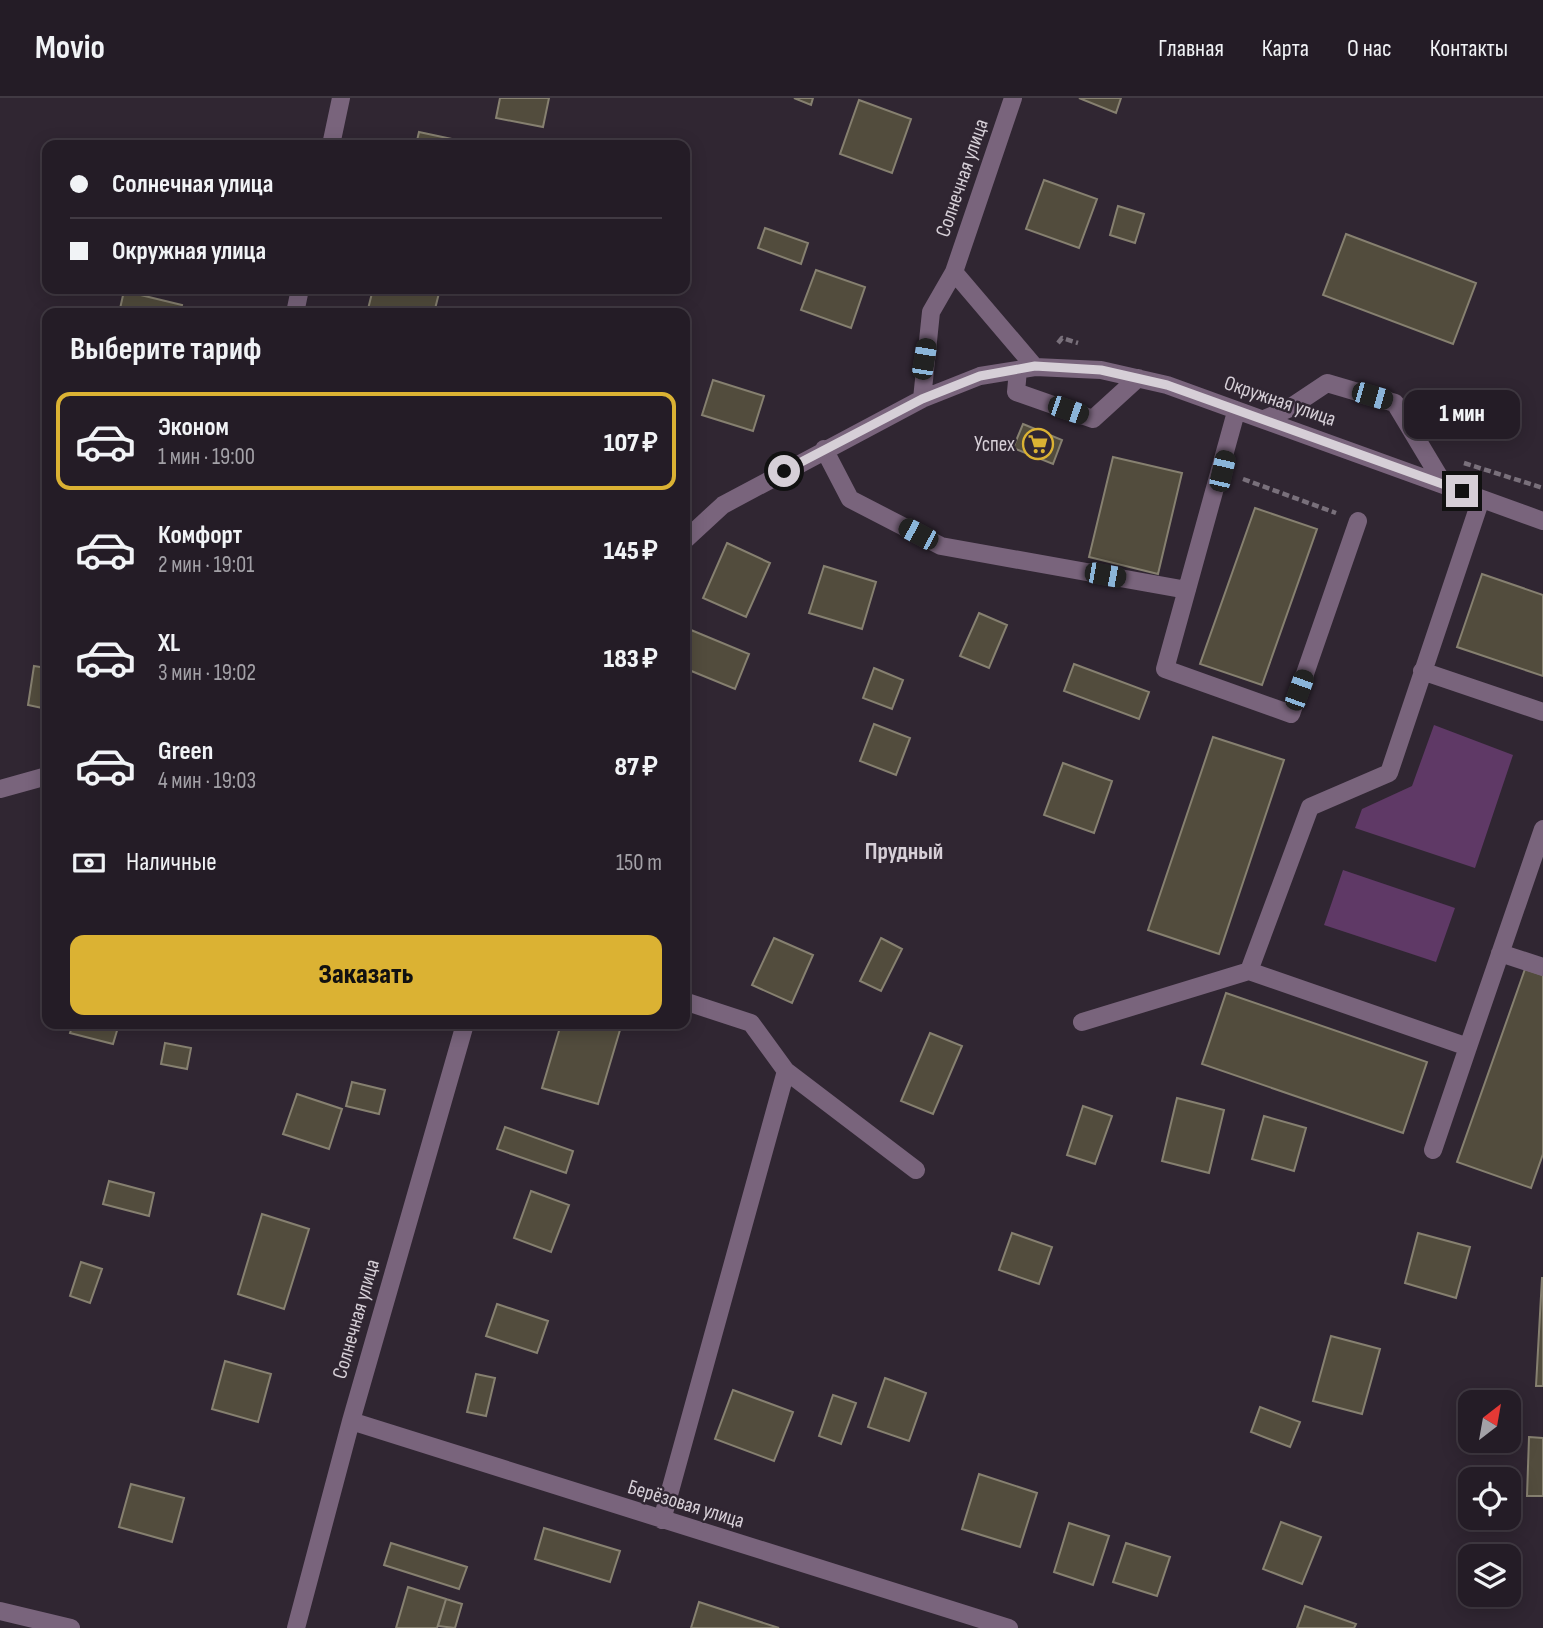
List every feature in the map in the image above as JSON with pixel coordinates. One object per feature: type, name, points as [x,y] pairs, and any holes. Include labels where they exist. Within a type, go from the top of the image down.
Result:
[{"type":"street","points":[[332,140],[341,98]]},
{"type":"street","name":"Солнечная улица","points":[[922,399],[932,312],[954,272],[1007,100]]},
{"type":"street","points":[[954,272],[1026,368]]},
{"type":"street","points":[[1026,368],[1016,392],[1093,419],[1138,378]]},
{"type":"street","points":[[690,535],[723,505],[922,399],[980,376],[1026,368]]},
{"type":"street","name":"Окружная улица","points":[[1026,368],[1101,370],[1167,385],[1543,521]]},
{"type":"street","points":[[1264,419],[1288,409],[1326,383],[1395,403],[1443,483]]},
{"type":"street","points":[[1237,412],[1165,669],[1291,713],[1358,521]]},
{"type":"street","points":[[824,449],[850,499],[941,546],[1187,590]]},
{"type":"street","points":[[1249,971],[1310,807],[1390,773],[1481,499]]},
{"type":"street","points":[[1422,671],[1543,712]]},
{"type":"street","points":[[0,789],[42,777]]},
{"type":"street","points":[[1433,1150],[1543,829]]},
{"type":"street","points":[[1500,953],[1543,967]]},
{"type":"street","points":[[1082,1023],[1249,971],[1468,1047]]},
{"type":"street","points":[[690,1003],[751,1023],[786,1071],[916,1170]]},
{"type":"street","name":"Солнечная улица","points":[[296,1628],[351,1421],[464,1029]]},
{"type":"street","points":[[662,1520],[786,1071]]},
{"type":"street","name":"Берёзовая улица","points":[[351,1421],[1009,1628]]},
{"type":"street","points":[[0,1611],[72,1628]]},
{"type":"path","points":[[1222,471],[1358,521]]},
{"type":"shaded area","points":[[1434,725],[1513,755],[1475,868],[1355,828],[1362,809],[1412,786]]},
{"type":"shaded area","points":[[1343,870],[1455,908],[1436,962],[1324,925]]},
{"type":"building","points":[[500,98],[549,98],[543,127],[496,118]]},
{"type":"building","points":[[794,98],[813,98],[811,105]]},
{"type":"building","points":[[1079,98],[1121,98],[1116,113]]},
{"type":"building","points":[[859,100],[911,119],[892,173],[840,154]]},
{"type":"building","points":[[419,132],[457,140],[417,140]]},
{"type":"building","points":[[1044,180],[1097,199],[1079,248],[1026,229]]},
{"type":"building","points":[[1118,206],[1144,214],[1135,243],[1110,235]]},
{"type":"building","points":[[765,228],[808,243],[801,264],[758,248]]},
{"type":"building","points":[[1346,234],[1476,283],[1453,344],[1323,295]]},
{"type":"building","points":[[816,270],[865,287],[851,328],[801,310]]},
{"type":"building","points":[[123,294],[136,294],[182,305],[181,308],[120,308]]},
{"type":"building","points":[[372,294],[439,294],[435,308],[368,308]]},
{"type":"building","points":[[713,380],[764,396],[753,431],[702,415]]},
{"type":"building","name":"Успех","points":[[1023,424],[1062,440],[1053,464],[1013,448]]},
{"type":"building","points":[[1113,457],[1182,473],[1158,574],[1089,557]]},
{"type":"building","points":[[1255,508],[1317,529],[1262,685],[1200,664]]},
{"type":"building","points":[[727,543],[770,563],[746,617],[703,598]]},
{"type":"building","points":[[824,566],[876,582],[862,629],[809,613]]},
{"type":"building","points":[[1482,574],[1543,595],[1543,676],[1457,647]]},
{"type":"building","points":[[979,613],[1007,625],[989,668],[960,656]]},
{"type":"building","points":[[691,630],[749,654],[735,689],[690,670]]},
{"type":"building","points":[[1074,664],[1149,692],[1139,719],[1064,691]]},
{"type":"building","points":[[34,666],[42,667],[42,708],[28,705]]},
{"type":"building","points":[[874,668],[903,680],[892,709],[863,698]]},
{"type":"building","points":[[874,724],[910,738],[896,775],[860,761]]},
{"type":"building","points":[[1213,737],[1284,760],[1219,954],[1148,930]]},
{"type":"building","points":[[1063,763],[1112,781],[1094,833],[1044,815]]},
{"type":"building","points":[[774,938],[813,955],[792,1003],[752,985]]},
{"type":"building","points":[[881,938],[902,949],[881,991],[860,981]]},
{"type":"building","points":[[1525,969],[1543,975],[1543,1154],[1531,1188],[1457,1162]]},
{"type":"building","points":[[1226,993],[1427,1062],[1403,1133],[1202,1064]]},
{"type":"building","points":[[71,1029],[118,1029],[113,1044],[70,1033]]},
{"type":"building","points":[[560,1029],[620,1030],[598,1104],[542,1088]]},
{"type":"building","points":[[930,1033],[962,1046],[933,1114],[901,1101]]},
{"type":"building","points":[[165,1043],[191,1048],[187,1069],[161,1064]]},
{"type":"building","points":[[352,1082],[385,1090],[379,1114],[346,1106]]},
{"type":"building","points":[[297,1094],[342,1109],[329,1149],[283,1134]]},
{"type":"building","points":[[1177,1098],[1224,1110],[1209,1173],[1162,1161]]},
{"type":"building","points":[[1083,1106],[1112,1116],[1095,1164],[1067,1155]]},
{"type":"building","points":[[1264,1116],[1306,1128],[1294,1171],[1252,1159]]},
{"type":"building","points":[[505,1127],[573,1151],[566,1173],[497,1149]]},
{"type":"building","points":[[109,1181],[154,1193],[149,1216],[103,1204]]},
{"type":"building","points":[[531,1191],[569,1205],[551,1252],[514,1238]]},
{"type":"building","points":[[262,1214],[309,1229],[284,1309],[238,1294]]},
{"type":"building","points":[[1012,1233],[1052,1247],[1039,1284],[999,1270]]},
{"type":"building","points":[[1418,1233],[1470,1247],[1456,1298],[1405,1283]]},
{"type":"building","points":[[81,1262],[102,1269],[90,1303],[70,1296]]},
{"type":"building","points":[[1542,1278],[1543,1386],[1536,1386]]},
{"type":"building","points":[[497,1304],[548,1321],[537,1353],[486,1336]]},
{"type":"building","points":[[1331,1336],[1380,1349],[1362,1414],[1313,1401]]},
{"type":"building","points":[[225,1361],[271,1374],[258,1422],[212,1409]]},
{"type":"building","points":[[476,1374],[495,1378],[486,1416],[467,1412]]},
{"type":"building","points":[[885,1378],[926,1393],[909,1441],[868,1427]]},
{"type":"building","points":[[733,1390],[793,1412],[774,1461],[715,1439]]},
{"type":"building","points":[[833,1395],[856,1403],[841,1444],[819,1436]]},
{"type":"building","points":[[1260,1407],[1300,1422],[1290,1447],[1251,1432]]},
{"type":"building","points":[[1529,1437],[1543,1438],[1543,1496],[1527,1496]]},
{"type":"building","points":[[979,1474],[1037,1493],[1020,1547],[962,1529]]},
{"type":"building","points":[[131,1484],[184,1498],[172,1542],[119,1527]]},
{"type":"building","points":[[1281,1522],[1321,1537],[1302,1584],[1263,1569]]},
{"type":"building","points":[[1069,1523],[1109,1536],[1093,1585],[1054,1572]]},
{"type":"building","points":[[544,1528],[620,1551],[610,1582],[535,1559]]},
{"type":"building","points":[[391,1543],[467,1567],[459,1589],[384,1565]]},
{"type":"building","points":[[1126,1543],[1170,1557],[1157,1596],[1113,1582]]},
{"type":"building","points":[[408,1587],[446,1599],[437,1628],[396,1628]]},
{"type":"building","points":[[446,1599],[462,1604],[455,1628],[438,1626]]},
{"type":"building","points":[[699,1602],[779,1628],[691,1628]]},
{"type":"building","points":[[1305,1606],[1356,1624],[1354,1628],[1297,1628]]},
{"type":"place","name":"Успех","points":[[1038,444]]},
{"type":"district","name":"Прудный","points":[[904,851]]},
{"type":"route","points":[[784,471],[922,399],[980,376],[1035,366],[1101,370],[1167,385],[1462,491]]}]
